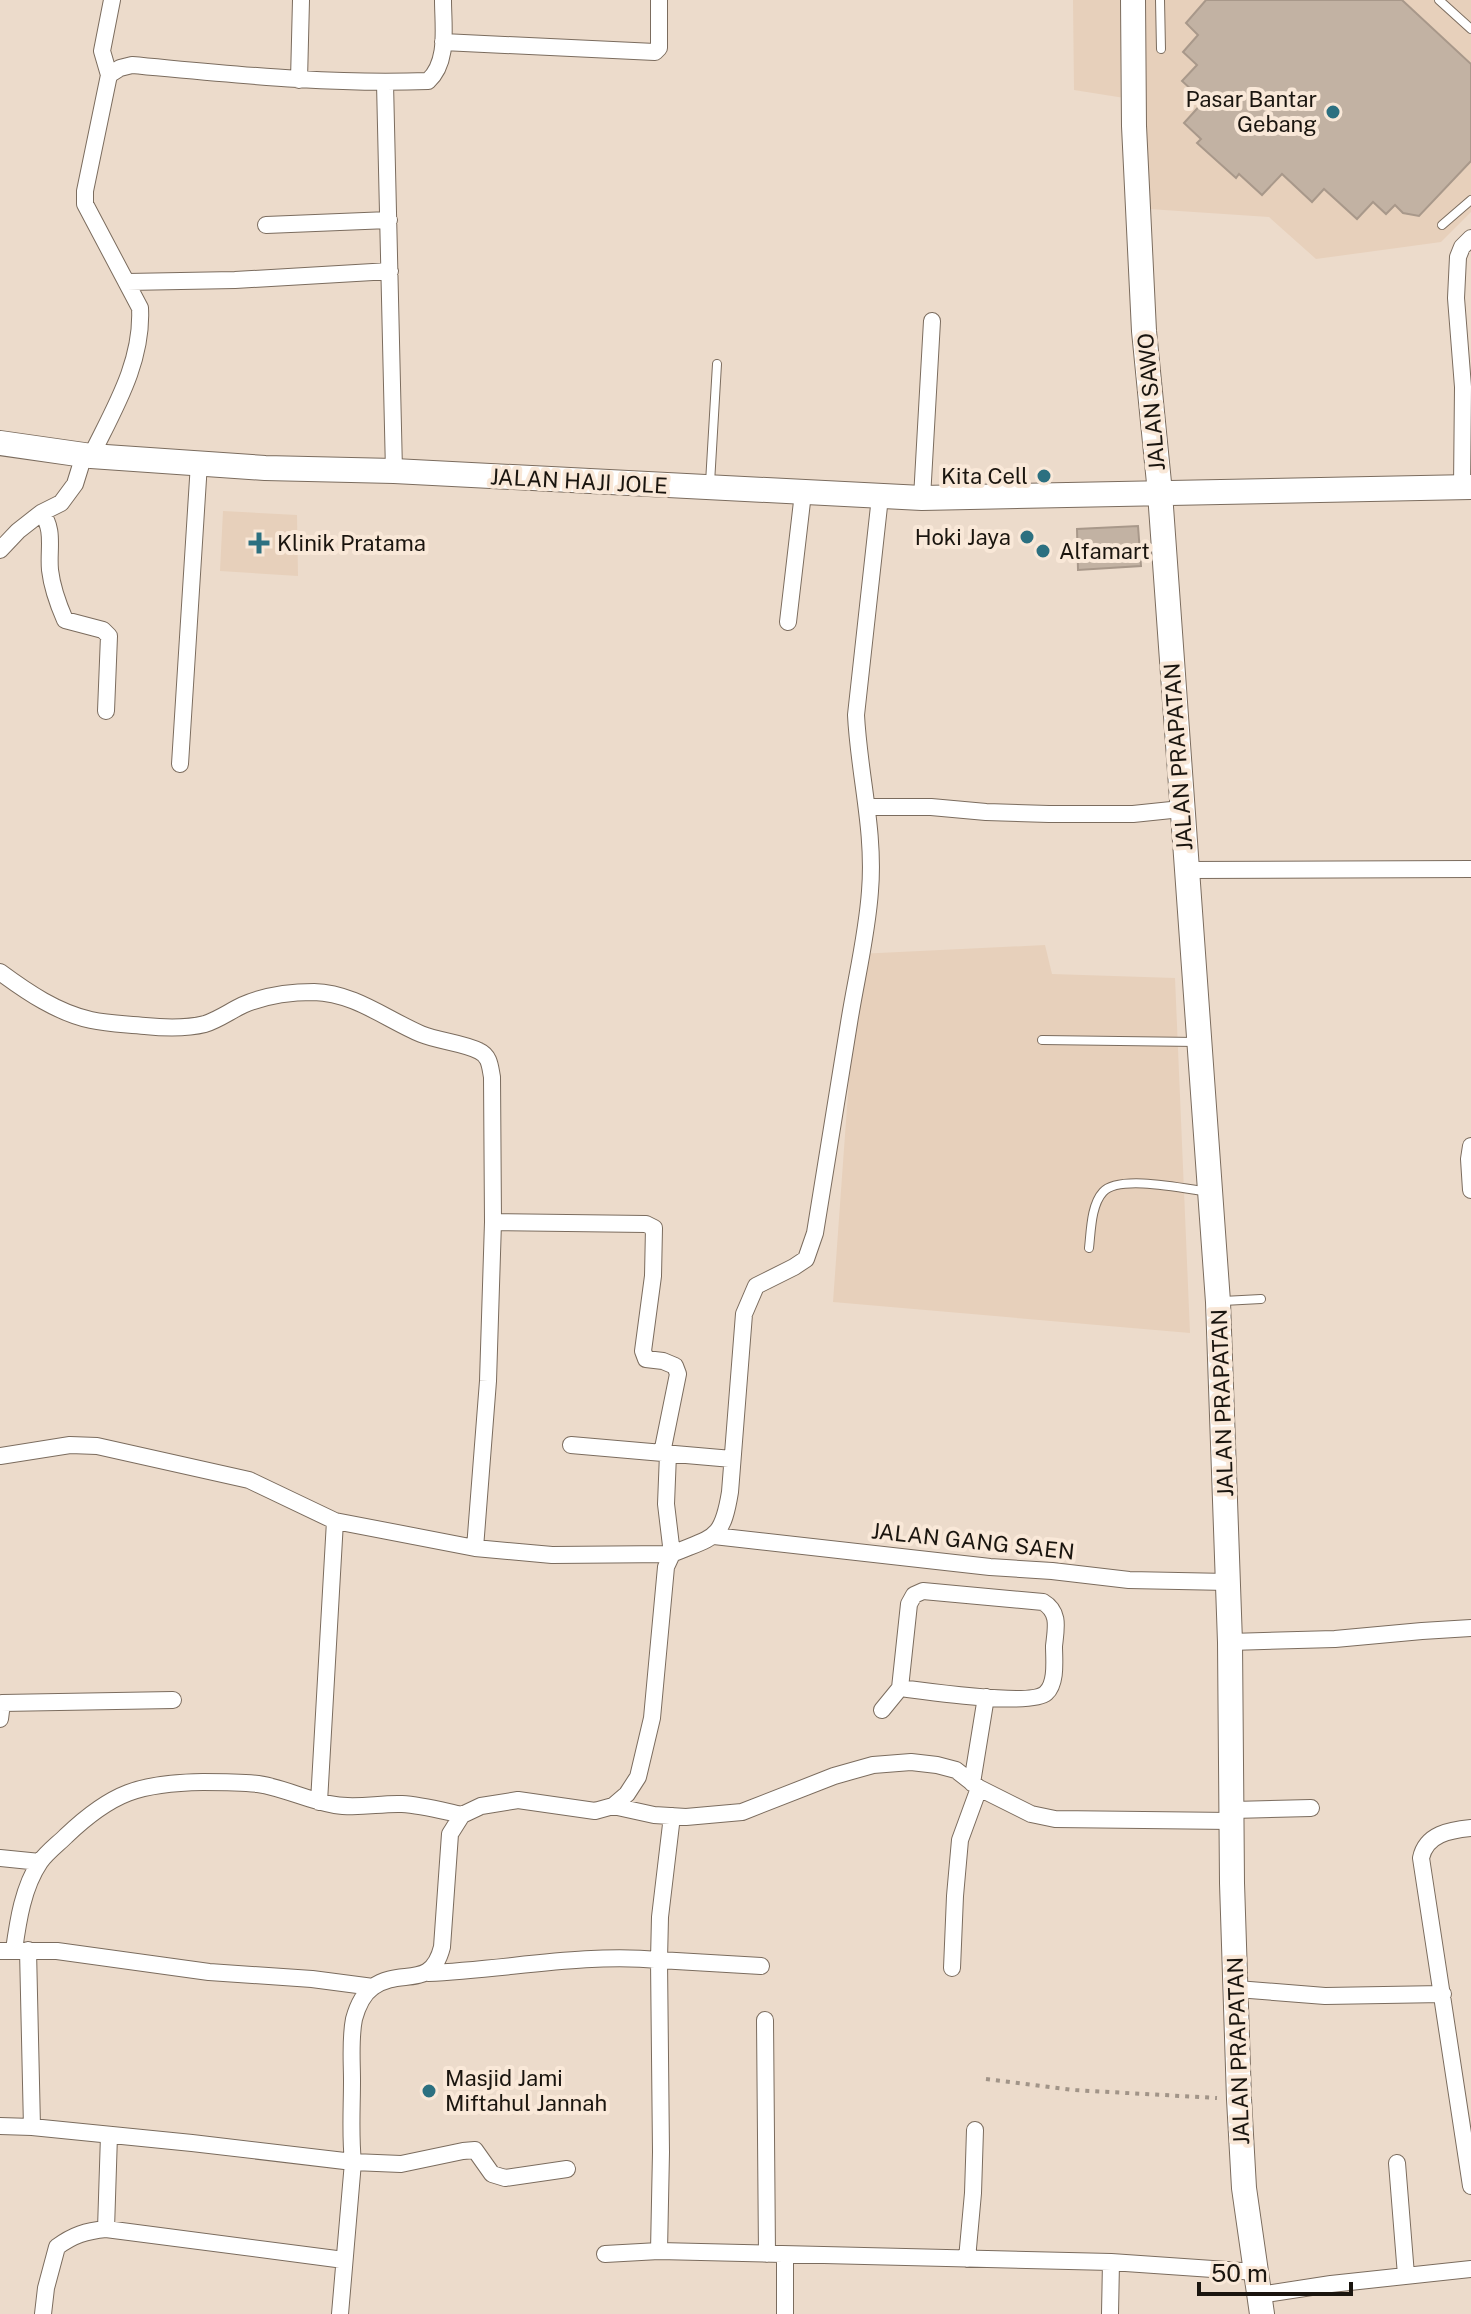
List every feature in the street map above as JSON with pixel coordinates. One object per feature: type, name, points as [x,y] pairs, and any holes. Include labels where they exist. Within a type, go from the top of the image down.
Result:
[{"type":"main road","name":"JALAN SAWO","points":[[1133,0],[1134,126],[1144,331],[1160,493],[1467,487]]},
{"type":"main road","name":"JALAN HAJI JOLE","points":[[0,443],[87,455],[265,468],[394,471],[880,497],[1160,493]]},
{"type":"main road","name":"JALAN PRAPATAN","points":[[1160,493],[1218,1302],[1230,1642],[1232,1883],[1239,2099],[1244,2188],[1259,2294]]},
{"type":"street","points":[[0,550],[41,513],[61,503],[75,484],[87,455],[130,376],[141,327],[140,308],[85,204],[109,75],[102,51],[112,0]]},
{"type":"street","points":[[299,80],[301,0]]},
{"type":"street","points":[[109,75],[132,65],[299,80],[428,81],[436,74],[441,59],[443,0]]},
{"type":"street","points":[[443,42],[655,52],[659,48],[659,0]]},
{"type":"street","points":[[385,83],[394,471]]},
{"type":"street","points":[[266,225],[389,220]]},
{"type":"street","points":[[1467,487],[1456,298],[1458,257],[1471,238]]},
{"type":"street","points":[[127,282],[235,280],[390,271]]},
{"type":"street","points":[[922,498],[932,321]]},
{"type":"street","points":[[180,764],[199,463]]},
{"type":"street","points":[[788,622],[803,493]]},
{"type":"street","points":[[0,1456],[70,1445],[130,1452],[249,1480],[335,1521],[475,1548],[552,1555],[672,1554],[714,1536],[722,1527],[726,1515],[744,1314],[756,1286],[806,1259],[815,1233],[862,955],[870,891],[871,835],[856,715],[880,497]]},
{"type":"street","points":[[41,513],[49,524],[51,579],[65,620],[103,630],[109,636],[106,711]]},
{"type":"street","points":[[868,807],[931,807],[1049,814],[1133,814],[1181,809]]},
{"type":"street","points":[[1187,870],[1471,869]]},
{"type":"street","points":[[0,972],[28,992],[70,1014],[104,1022],[173,1028],[224,1017],[241,1006],[271,996],[320,992],[371,1008],[421,1034],[480,1051],[489,1060],[492,1077],[493,1222],[488,1381],[475,1548]]},
{"type":"street","points":[[1471,1146],[1471,1190]]},
{"type":"street","points":[[428,1973],[438,1962],[442,1947],[450,1834],[462,1815],[481,1806],[518,1800],[595,1811],[613,1806],[627,1794],[638,1777],[652,1718],[666,1567],[672,1554],[666,1504],[665,1454],[678,1374],[675,1366],[646,1359],[643,1351],[653,1276],[654,1228],[646,1224],[493,1222]]},
{"type":"street","points":[[571,1445],[732,1459]]},
{"type":"street","points":[[319,1802],[335,1521]]},
{"type":"street","name":"JALAN GANG SAEN","points":[[714,1536],[1129,1580],[1228,1582]]},
{"type":"street","points":[[882,1710],[900,1688],[909,1604],[914,1595],[923,1591],[1043,1602],[1052,1608],[1056,1619],[1052,1686],[1044,1695],[1031,1699],[986,1697],[900,1688]]},
{"type":"street","points":[[1230,1642],[1335,1639],[1471,1628]]},
{"type":"street","points":[[952,1968],[960,1840],[976,1785],[986,1697]]},
{"type":"street","points":[[0,1719],[2,1703],[173,1700]]},
{"type":"street","points":[[613,1806],[686,1817],[742,1812],[834,1776],[873,1765],[911,1762],[956,1770],[976,1785],[1031,1814],[1055,1819],[1232,1816],[1311,1808]]},
{"type":"street","points":[[32,2127],[14,1951],[19,1920],[27,1890],[40,1862],[96,1809],[140,1787],[168,1783],[240,1782],[284,1789],[319,1802],[358,1807],[402,1804],[462,1815]]},
{"type":"street","points":[[659,2251],[660,1917],[672,1816]]},
{"type":"street","points":[[1471,1828],[1431,1839],[1423,1849],[1421,1858],[1471,2186]]},
{"type":"street","points":[[0,1858],[40,1862]]},
{"type":"street","points":[[14,1951],[57,1951],[209,1972],[312,1979],[373,1987]]},
{"type":"street","points":[[340,2314],[353,2162],[354,2017],[362,1999],[373,1987],[390,1980],[428,1973],[604,1958],[761,1966]]},
{"type":"street","points":[[1237,1989],[1325,1996],[1443,1994]]},
{"type":"street","points":[[765,2020],[767,2254]]},
{"type":"street","points":[[0,2126],[353,2162],[401,2164],[475,2150],[492,2174],[505,2178],[567,2169]]},
{"type":"street","points":[[967,2259],[975,2130]]},
{"type":"street","points":[[106,2229],[109,2135]]},
{"type":"street","points":[[1397,2163],[1406,2275]]},
{"type":"street","points":[[43,2314],[57,2247],[73,2235],[106,2229],[344,2260]]},
{"type":"street","points":[[605,2254],[659,2251],[1111,2262],[1259,2294],[1471,2269]]},
{"type":"street","points":[[785,2255],[785,2314]]},
{"type":"street","points":[[1110,2314],[1111,2262]]},
{"type":"lane","points":[[1160,0],[1161,49]]},
{"type":"lane","points":[[1439,0],[1471,29]]},
{"type":"lane","points":[[1442,225],[1471,200]]},
{"type":"lane","points":[[709,488],[717,364]]},
{"type":"lane","points":[[1042,1040],[1200,1042]]},
{"type":"lane","points":[[1089,1248],[1096,1206],[1103,1192],[1114,1184],[1211,1192]]},
{"type":"lane","points":[[1218,1302],[1261,1299]]},
{"type":"path","points":[[986,2079],[1073,2090],[1239,2099]]},
{"type":"shaded area","name":"Pasar Bantar Gebang","points":[[1073,0],[1471,0],[1471,212],[1441,242],[1316,259],[1269,217],[1134,208],[1137,100],[1074,90]]},
{"type":"shaded area","name":"Klinik Pratama","points":[[223,511],[297,515],[298,576],[220,571]]},
{"type":"shaded area","points":[[1045,945],[1052,974],[1175,978],[1190,1333],[833,1302],[858,954]]},
{"type":"building","name":"Pasar Bantar Gebang","points":[[1206,0],[1402,0],[1471,64],[1471,161],[1419,216],[1403,213],[1395,205],[1386,214],[1373,202],[1357,219],[1324,189],[1312,202],[1282,174],[1262,195],[1239,174],[1236,178],[1197,143],[1201,139],[1184,123],[1204,101],[1182,81],[1197,65],[1183,52],[1198,35],[1186,23]]},
{"type":"building","points":[[1138,526],[1141,566],[1078,570],[1077,529]]},
{"type":"place","name":"Pasar Bantar Gebang","points":[[1333,112]]},
{"type":"place","name":"Kita Cell","points":[[1044,476]]},
{"type":"place","name":"Hoki Jaya","points":[[1027,537]]},
{"type":"place","name":"Klinik Pratama","points":[[259,543]]},
{"type":"place","name":"Alfamart","points":[[1043,551]]},
{"type":"place","name":"Masjid Jami Miftahul Jannah","points":[[429,2091]]}]
